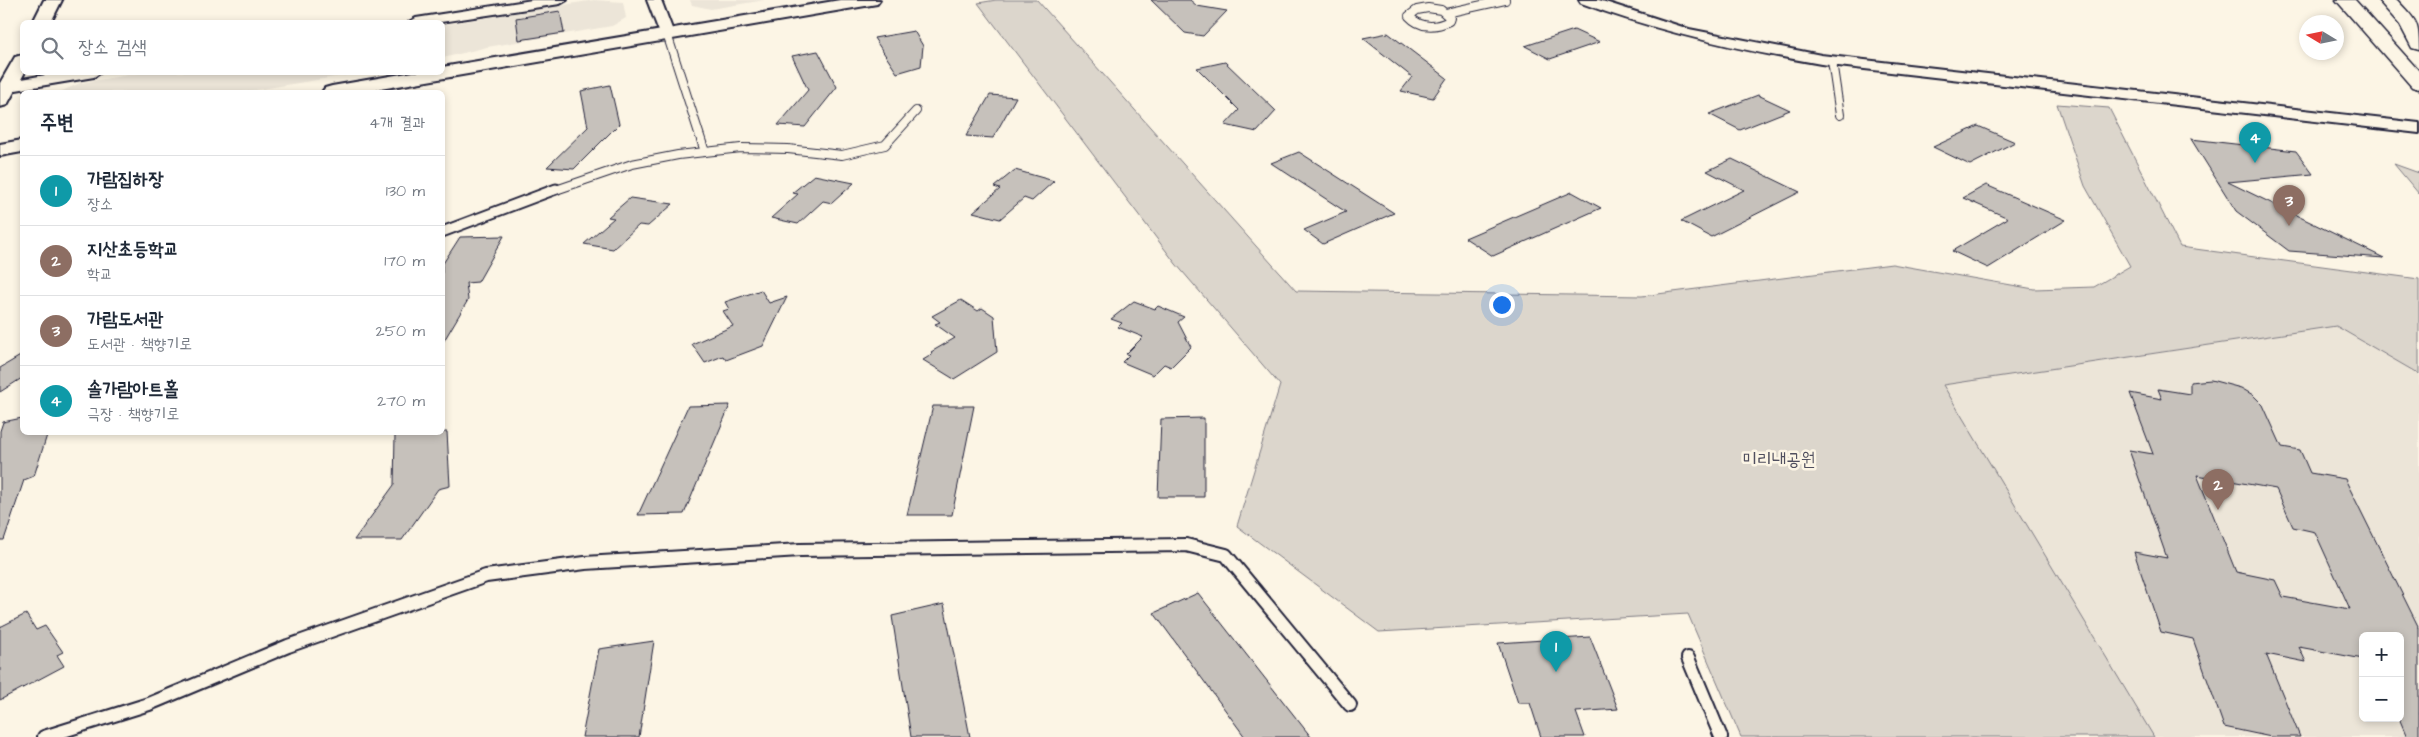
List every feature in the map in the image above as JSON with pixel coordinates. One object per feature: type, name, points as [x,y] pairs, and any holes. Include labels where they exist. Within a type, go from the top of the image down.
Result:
[{"type":"main road","points":[[2325,0],[2347,26],[2412,61]]},
{"type":"main road","points":[[2345,0],[2412,61]]},
{"type":"main road","points":[[2368,0],[2412,61],[2419,83]]},
{"type":"main road","points":[[2387,0],[2408,23],[2419,44]]},
{"type":"street","points":[[43,20],[53,0]]},
{"type":"street","points":[[429,20],[560,0]]},
{"type":"street","points":[[654,0],[667,34]]},
{"type":"street","points":[[445,72],[871,0]]},
{"type":"street","points":[[1586,0],[1624,13],[1768,52],[1832,61],[2419,128]]},
{"type":"street","points":[[5,93],[20,65]]},
{"type":"street","points":[[5,93],[81,75]]},
{"type":"street","points":[[344,90],[430,75]]},
{"type":"street","points":[[0,150],[20,146]]},
{"type":"lane","points":[[1446,12],[1449,15],[1449,21],[1440,25],[1420,24],[1409,16],[1412,12],[1422,9],[1446,12],[1505,0]]},
{"type":"lane","points":[[667,34],[705,152]]},
{"type":"lane","points":[[1832,61],[1840,115]]},
{"type":"lane","points":[[445,231],[578,180],[632,164],[678,154],[741,148],[788,148],[842,155],[885,145],[916,111]]},
{"type":"lane","points":[[44,737],[149,704],[288,646],[486,576],[585,563],[810,550],[1186,545],[1226,555],[1350,705]]},
{"type":"lane","points":[[1688,658],[1721,737]]},
{"type":"shaded area","points":[[594,0],[623,2],[626,18],[612,26],[487,47],[445,58],[445,25]]},
{"type":"shaded area","points":[[690,0],[765,0],[711,9],[692,5]]},
{"type":"shaded area","points":[[129,75],[347,75],[255,90],[64,90],[80,83]]},
{"type":"shaded area","points":[[2337,326],[2419,374],[2419,737],[2154,737],[1942,385]]},
{"type":"green space","name":"미리내공원","points":[[996,0],[1037,0],[1296,291],[1642,296],[1892,264],[2034,289],[2094,287],[2130,266],[2085,186],[2057,104],[2109,108],[2180,247],[2419,279],[2419,374],[2336,326],[1943,385],[2154,737],[1741,737],[1688,614],[1379,632],[1237,526],[1280,385],[1176,264],[978,3]]},
{"type":"green space","points":[[2394,164],[2419,173],[2419,194]]},
{"type":"building","points":[[1151,0],[1190,0],[1197,6],[1227,11],[1203,36],[1185,33]]},
{"type":"building","points":[[560,11],[564,33],[519,40],[516,18]]},
{"type":"building","points":[[1574,30],[1600,42],[1550,59],[1525,46]]},
{"type":"building","points":[[914,31],[923,46],[921,66],[897,73],[874,38]]},
{"type":"building","points":[[1388,33],[1447,78],[1433,98],[1401,91],[1412,77],[1363,38]]},
{"type":"building","points":[[818,51],[837,87],[805,127],[778,125],[808,90],[792,56]]},
{"type":"building","points":[[1225,62],[1276,111],[1257,132],[1225,125],[1239,110],[1197,68]]},
{"type":"building","points":[[610,85],[619,124],[574,169],[547,167],[588,127],[581,91]]},
{"type":"building","points":[[990,95],[1016,97],[993,138],[966,136]]},
{"type":"building","points":[[1758,95],[1790,110],[1740,130],[1709,114]]},
{"type":"building","points":[[1978,126],[2015,142],[1970,165],[1933,147]]},
{"type":"building","points":[[2191,139],[2296,151],[2313,174],[2228,182],[2384,258],[2289,251],[2236,211]]},
{"type":"building","points":[[1299,152],[1394,213],[1323,244],[1304,230],[1346,212],[1271,163]]},
{"type":"building","points":[[1732,159],[1800,192],[1711,237],[1681,221],[1744,190],[1707,171]]},
{"type":"building","points":[[1015,170],[1054,181],[1032,201],[1024,198],[1000,219],[973,212],[1000,189],[994,187]]},
{"type":"building","points":[[814,175],[854,183],[832,203],[823,201],[798,224],[771,218],[798,194],[792,193]]},
{"type":"building","points":[[1986,185],[2066,220],[1988,268],[1952,251],[2008,218],[1963,198]]},
{"type":"building","points":[[1572,192],[1601,208],[1493,256],[1465,238]]},
{"type":"building","points":[[630,198],[673,204],[648,226],[639,225],[613,249],[584,244],[614,218],[608,217]]},
{"type":"building","points":[[504,236],[478,282],[466,283],[468,300],[445,339],[445,260],[460,237]]},
{"type":"building","points":[[761,290],[769,303],[787,297],[763,346],[726,360],[723,356],[705,363],[692,344],[733,326],[723,311],[729,309],[725,302]]},
{"type":"building","points":[[961,300],[978,311],[982,308],[994,316],[997,352],[954,379],[923,360],[933,354],[931,352],[955,338],[935,324],[940,322],[932,316]]},
{"type":"building","points":[[1134,301],[1155,309],[1158,306],[1184,317],[1178,322],[1191,347],[1171,367],[1164,364],[1153,375],[1122,362],[1129,355],[1126,354],[1143,337],[1118,327],[1122,323],[1111,319]]},
{"type":"building","points":[[20,356],[20,379],[0,392],[0,368]]},
{"type":"building","points":[[2211,380],[2241,388],[2253,395],[2263,405],[2282,447],[2300,450],[2310,473],[2345,479],[2419,628],[2419,737],[2407,737],[2401,722],[2404,722],[2404,632],[2359,632],[2359,658],[2299,647],[2306,662],[2266,654],[2300,737],[2271,737],[2224,727],[2193,639],[2161,632],[2134,552],[2167,558],[2129,450],[2153,454],[2130,393],[2162,399],[2158,389],[2190,394],[2190,382]],"holes":[[[2197,475],[2276,489],[2293,527],[2315,532],[2350,609],[2283,597],[2275,580],[2236,572]]]},
{"type":"building","points":[[730,405],[684,514],[638,515],[688,406]]},
{"type":"building","points":[[933,406],[974,406],[952,515],[907,515]]},
{"type":"building","points":[[20,418],[20,435],[47,435],[34,476],[24,480],[4,540],[0,540],[0,431],[3,422]]},
{"type":"building","points":[[1204,418],[1204,497],[1158,497],[1161,419]]},
{"type":"building","points":[[445,432],[447,432],[450,486],[438,489],[402,540],[354,540],[394,485],[395,435],[445,435]]},
{"type":"building","points":[[1198,593],[1311,737],[1245,737],[1154,613]]},
{"type":"building","points":[[944,604],[970,737],[911,737],[892,616]]},
{"type":"building","points":[[26,614],[36,630],[45,626],[63,652],[57,655],[64,666],[0,700],[0,627]]},
{"type":"building","points":[[1590,637],[1618,709],[1576,712],[1585,737],[1541,737],[1530,703],[1518,703],[1498,643]]},
{"type":"building","points":[[654,641],[639,737],[582,737],[599,649]]},
{"type":"place","name":"솔가람아트홀","points":[[2255,163]]},
{"type":"place","name":"가람도서관","points":[[2289,226]]},
{"type":"place","name":"지산초등학교","points":[[2218,510]]},
{"type":"place","name":"가람집하장","points":[[1556,672]]}]
